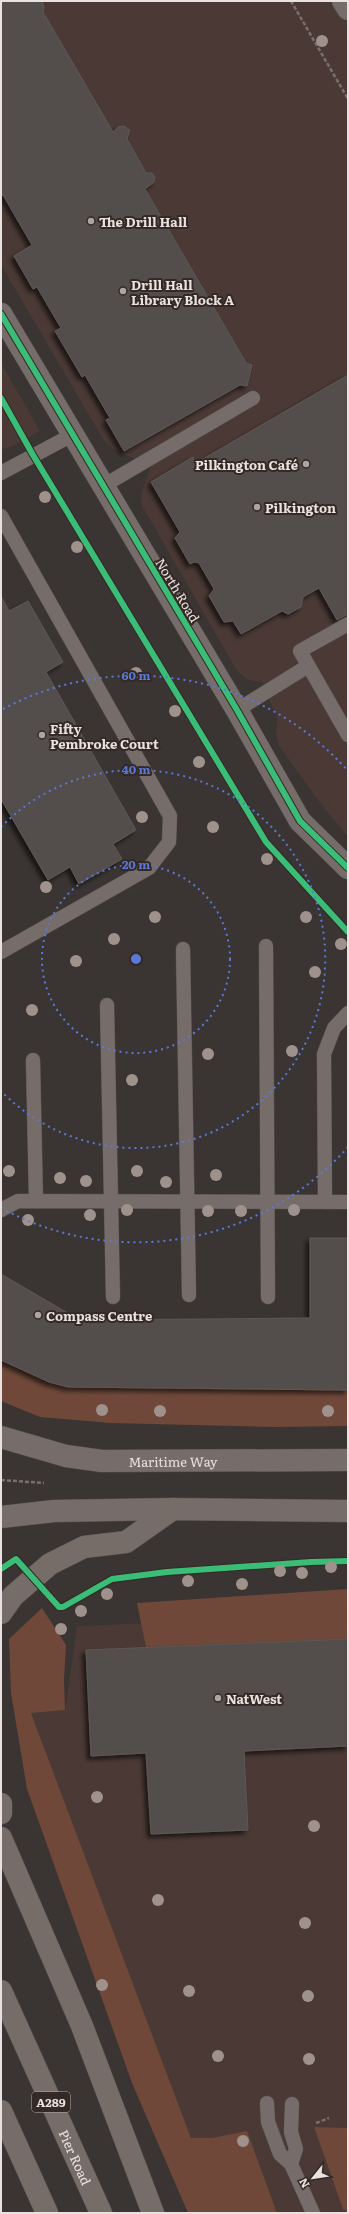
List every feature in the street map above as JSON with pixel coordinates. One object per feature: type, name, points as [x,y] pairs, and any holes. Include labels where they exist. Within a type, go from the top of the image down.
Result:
[{"type":"main road","points":[[1,1613],[13,1596],[50,1564],[84,1547],[126,1542],[173,1509]]},
{"type":"main road","points":[[1,1804],[1,1813]]},
{"type":"main road","points":[[1,1838],[82,2026],[153,2213]]},
{"type":"main road","name":"Pier Road","points":[[1,1991],[101,2213]]},
{"type":"main road","points":[[1,2111],[47,2213]]},
{"type":"street","points":[[343,1],[348,10]]},
{"type":"street","name":"North Road","points":[[1,314],[236,710],[300,821],[348,868]]},
{"type":"street","name":"Maritime Way","points":[[1,1437],[66,1456],[102,1461],[348,1460]]},
{"type":"street","points":[[1,1517],[54,1511],[173,1509],[348,1511]]},
{"type":"lane","points":[[103,486],[253,398]]},
{"type":"lane","points":[[1,473],[72,435]]},
{"type":"lane","points":[[1,516],[170,816],[169,842],[149,868],[1,952]]},
{"type":"lane","points":[[348,624],[300,651],[348,735]]},
{"type":"lane","points":[[236,710],[308,666]]},
{"type":"lane","points":[[266,946],[268,1297]]},
{"type":"lane","points":[[183,949],[189,1295]]},
{"type":"lane","points":[[107,1006],[113,1297]]},
{"type":"lane","points":[[325,1202],[324,1054],[334,1028],[348,1013]]},
{"type":"lane","points":[[33,1060],[36,1201]]},
{"type":"lane","points":[[1,1210],[18,1201],[348,1202]]},
{"type":"lane","points":[[268,2103],[267,2119],[280,2154],[291,2164],[313,2213]]},
{"type":"lane","points":[[291,2164],[296,2149],[291,2132],[292,2104]]},
{"type":"path","points":[[291,1],[348,99]]},
{"type":"shaded area","points":[[1,1],[348,1],[348,837],[321,804],[279,746],[276,735],[277,718],[262,682],[248,680],[237,671],[141,504],[142,491],[151,466],[113,449],[103,439],[1,265]]},
{"type":"shaded area","points":[[1,363],[40,431],[11,447],[4,449],[1,448]]},
{"type":"shaded area","points":[[1,1360],[49,1382],[68,1387],[348,1390],[348,1426],[277,1427],[110,1423],[40,1417],[1,1401]]},
{"type":"shaded area","points":[[348,1589],[348,1639],[146,1647],[137,1603]]},
{"type":"shaded area","points":[[42,1608],[66,1645],[64,1679],[65,1710],[31,1713],[191,2138],[212,2138],[247,2131],[277,2213],[188,2213],[132,2083],[27,1789],[11,1693],[9,1639]]},
{"type":"shaded area","points":[[348,1615],[348,2213],[219,2213],[31,1713],[65,1710],[77,1626]]},
{"type":"shaded area","points":[[314,2127],[348,2128],[348,2211],[343,2209]]},
{"type":"building","name":"The Drill Hall","points":[[1,1],[42,1],[44,7],[43,12],[113,132],[118,127],[124,126],[130,130],[127,139],[146,173],[152,173],[155,177],[154,182],[145,189],[246,363],[252,365],[247,386],[240,385],[124,451],[106,420],[110,418],[85,375],[82,377],[55,331],[61,328],[37,287],[33,289],[14,256],[32,245],[3,195],[1,196]]},
{"type":"building","name":"Pilkington","points":[[348,375],[348,614],[337,620],[319,588],[303,597],[301,607],[288,614],[282,611],[241,634],[233,621],[224,622],[209,596],[214,589],[199,563],[194,562],[190,564],[175,538],[180,532],[151,482],[193,457],[196,463]]},
{"type":"building","name":"Fifty Pembroke Court","points":[[1,596],[9,611],[28,601],[63,662],[46,672],[136,830],[113,844],[122,859],[79,884],[70,867],[48,880],[1,799]]},
{"type":"building","name":"Compass Centre","points":[[310,1238],[348,1238],[348,1390],[68,1387],[49,1382],[1,1360],[1,1274],[66,1312],[88,1320],[310,1318]]},
{"type":"building","name":"NatWest","points":[[348,1639],[348,1746],[244,1751],[248,1830],[151,1834],[146,1753],[91,1756],[86,1650]]},
{"type":"cycle path","points":[[1,314],[237,710],[300,821],[348,868]]},
{"type":"cycle path","points":[[1,398],[33,455],[266,842],[348,932]]},
{"type":"cycle path","points":[[1,1569],[16,1559],[59,1607],[63,1607],[112,1579],[167,1572],[311,1562],[348,1561]]},
{"type":"place","name":"The Drill Hall","points":[[91,221]]},
{"type":"place","name":"Drill Hall Library Block A","points":[[123,291]]},
{"type":"place","name":"Pilkington Café","points":[[306,464]]},
{"type":"place","name":"Pilkington","points":[[257,507]]},
{"type":"place","name":"Fifty Pembroke Court","points":[[42,735]]},
{"type":"place","name":"Compass Centre","points":[[38,1315]]},
{"type":"place","name":"NatWest","points":[[218,1698]]}]
